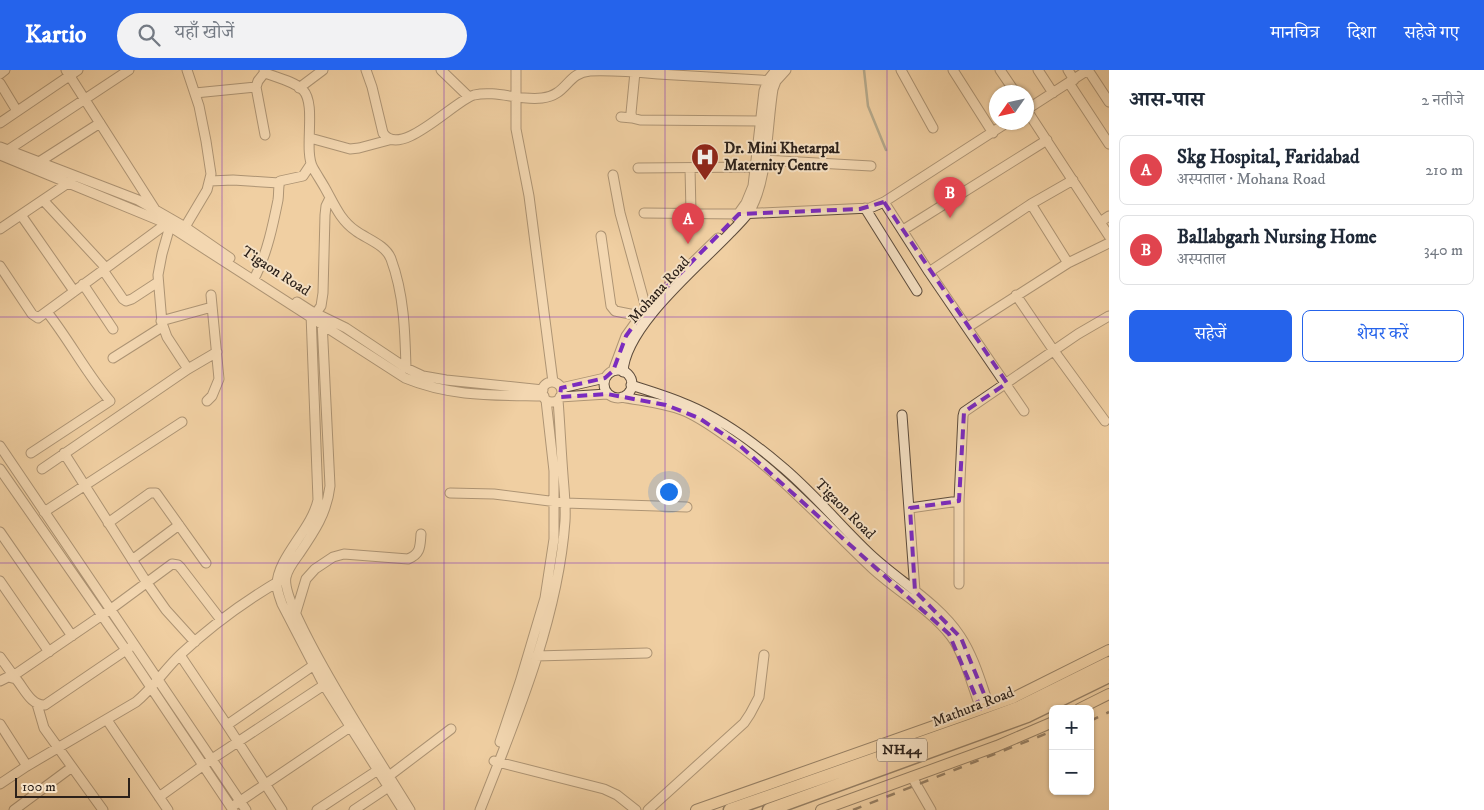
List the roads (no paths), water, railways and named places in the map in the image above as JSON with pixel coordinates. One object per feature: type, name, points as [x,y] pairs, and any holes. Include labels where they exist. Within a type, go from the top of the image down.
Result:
[{"type":"highway","name":"Mathura Road","points":[[769,810],[1027,716],[1109,663]]},
{"type":"highway","name":"Mathura Road","points":[[730,810],[972,726],[1074,686],[1109,676]]},
{"type":"main road","points":[[696,810],[1013,698],[1109,650]]},
{"type":"main road","points":[[1087,705],[1109,694]]},
{"type":"main road","points":[[821,810],[844,806],[912,777],[997,746],[1049,724]]},
{"type":"street","points":[[0,74],[5,70]]},
{"type":"street","points":[[0,123],[68,73],[78,70]]},
{"type":"street","points":[[3,151],[129,70]]},
{"type":"street","points":[[185,227],[207,190],[210,181],[206,141],[195,93],[187,70]]},
{"type":"street","points":[[299,88],[323,70]]},
{"type":"street","points":[[366,70],[375,95],[382,128],[385,136],[390,140]]},
{"type":"street","points":[[441,70],[469,97]]},
{"type":"street","points":[[473,810],[496,762],[547,624],[562,554],[565,503],[558,392],[529,196],[516,129],[516,70]]},
{"type":"street","name":"Mohana Road","points":[[623,372],[626,354],[645,323],[713,251],[744,214],[760,185],[772,81],[776,70]]},
{"type":"street","name":"Mohana Road","points":[[613,371],[626,336],[643,312],[744,214],[751,194],[756,168],[764,91],[772,81],[786,70]]},
{"type":"street","points":[[901,70],[933,128]]},
{"type":"street","points":[[952,70],[993,133]]},
{"type":"street","points":[[1000,70],[1010,85]]},
{"type":"street","points":[[1038,70],[1054,93]]},
{"type":"street","points":[[1068,70],[1071,81],[1109,144]]},
{"type":"street","points":[[1034,105],[1088,70],[1109,102]]},
{"type":"street","points":[[264,135],[256,87],[265,71],[299,88],[306,96],[310,123],[309,154],[311,164],[334,207],[346,222],[355,231],[383,249],[390,257],[403,306],[406,368]]},
{"type":"street","points":[[310,138],[350,148],[360,148],[397,140],[418,132],[469,97],[485,94],[516,98],[555,96],[574,76],[582,72],[634,72],[772,81]]},
{"type":"street","points":[[632,118],[630,113],[634,72]]},
{"type":"street","points":[[68,73],[163,221],[318,319]]},
{"type":"street","points":[[0,83],[18,111]]},
{"type":"street","points":[[195,93],[256,87]]},
{"type":"street","points":[[621,117],[640,120],[760,122]]},
{"type":"street","points":[[1034,120],[1109,236]]},
{"type":"street","points":[[39,162],[100,123]]},
{"type":"street","points":[[644,213],[744,214],[865,208],[884,202],[997,130]]},
{"type":"street","points":[[903,230],[1047,140]]},
{"type":"street","name":"Tigaon Road","points":[[3,151],[75,175],[138,200],[163,221]]},
{"type":"street","name":"Tigaon Road","points":[[3,151],[69,183],[163,221],[185,227],[393,372],[430,387],[465,394],[544,395]]},
{"type":"street","points":[[764,160],[871,166]]},
{"type":"street","points":[[256,276],[262,264],[273,221],[279,183],[282,179],[303,176],[311,164]]},
{"type":"street","points":[[638,168],[756,168]]},
{"type":"street","points":[[690,168],[691,213]]},
{"type":"street","points":[[0,229],[69,183],[75,175]]},
{"type":"street","points":[[602,236],[611,306],[615,311],[643,312],[613,175]]},
{"type":"street","points":[[210,181],[233,180],[279,183]]},
{"type":"street","points":[[929,272],[1031,204],[1073,180]]},
{"type":"street","points":[[330,198],[326,206],[325,215],[323,293],[318,319],[318,500],[312,518],[283,565],[277,582],[282,604],[324,685],[350,728],[410,810]]},
{"type":"street","points":[[42,200],[105,269],[123,299],[126,301],[132,299],[158,282]]},
{"type":"street","points":[[884,202],[929,272],[1024,410]]},
{"type":"street","points":[[1031,204],[1068,263]]},
{"type":"street","points":[[865,208],[917,290]]},
{"type":"street","points":[[21,215],[74,291]]},
{"type":"street","points":[[1100,222],[1109,216]]},
{"type":"street","points":[[0,266],[35,317],[41,317],[105,269],[163,221]]},
{"type":"street","points":[[163,221],[162,254],[158,282],[162,324],[188,369]]},
{"type":"street","points":[[968,327],[1068,263],[1109,243]]},
{"type":"street","points":[[83,284],[113,329]]},
{"type":"street","points":[[206,401],[212,396],[218,385],[217,352],[211,294]]},
{"type":"street","points":[[1016,295],[1105,421]]},
{"type":"street","points":[[113,358],[162,324],[212,307]]},
{"type":"street","points":[[31,453],[110,401],[86,370],[60,328],[47,312]]},
{"type":"street","points":[[959,584],[959,501],[964,412],[1078,334],[1109,316]]},
{"type":"street","points":[[318,319],[330,486],[329,496],[323,516],[286,577],[288,592],[315,652],[380,769]]},
{"type":"street","name":"Tigaon Road","points":[[318,319],[346,328],[406,368],[433,378],[544,395]]},
{"type":"street","points":[[42,469],[188,369],[217,352]]},
{"type":"street","points":[[480,810],[545,598],[554,539],[555,501],[554,471],[544,395],[547,384],[558,392],[608,394],[612,397],[622,397],[630,390],[632,385],[628,375],[623,372],[613,371],[605,378],[558,392],[552,402],[544,395]]},
{"type":"street","points":[[605,378],[604,384],[608,394]]},
{"type":"street","name":"Tigaon Road","points":[[632,385],[705,413],[735,431],[780,464],[799,488],[874,570],[934,619],[951,636],[985,708]]},
{"type":"street","name":"Tigaon Road","points":[[622,397],[666,405],[699,418],[799,488],[872,556],[945,618],[961,638],[972,661],[985,708]]},
{"type":"street","points":[[902,415],[915,591]]},
{"type":"street","points":[[44,512],[182,422]]},
{"type":"street","points":[[0,446],[246,810]]},
{"type":"street","points":[[64,453],[161,604],[195,642]]},
{"type":"street","points":[[0,470],[126,650],[230,809],[240,800],[350,728]]},
{"type":"street","points":[[108,523],[154,492],[206,563]]},
{"type":"street","points":[[450,493],[494,494],[565,503],[687,508]]},
{"type":"street","points":[[910,508],[959,501]]},
{"type":"street","points":[[132,560],[179,525]]},
{"type":"street","points":[[0,532],[72,636]]},
{"type":"street","points":[[296,612],[306,579],[315,569],[333,557],[344,554],[408,559],[415,556],[420,550],[421,534]]},
{"type":"street","points":[[0,680],[15,677],[111,610],[172,564],[178,565],[221,620]]},
{"type":"street","points":[[1,782],[136,702],[180,655],[221,620],[245,602],[286,577]]},
{"type":"street","points":[[0,581],[49,652]]},
{"type":"street","points":[[0,657],[32,700],[37,704],[45,705],[134,644]]},
{"type":"street","points":[[536,656],[647,653]]},
{"type":"street","points":[[180,655],[282,810]]},
{"type":"street","points":[[648,810],[744,723],[759,696],[764,655]]},
{"type":"street","points":[[227,724],[314,665]]},
{"type":"street","points":[[160,797],[212,759],[324,685]]},
{"type":"street","points":[[37,704],[44,728],[101,809]]},
{"type":"street","points":[[107,720],[168,810]]},
{"type":"street","points":[[0,724],[27,766]]},
{"type":"street","points":[[354,810],[391,782],[452,729]]},
{"type":"street","points":[[496,762],[604,789],[617,795],[636,810]]},
{"type":"street","points":[[14,810],[27,806],[72,767]]},
{"type":"street","points":[[317,810],[380,769]]},
{"type":"street","points":[[912,777],[931,810]]},
{"type":"street","points":[[391,782],[403,810]]},
{"type":"waterway","points":[[864,70],[868,106],[886,150]]},
{"type":"railway","points":[[1094,719],[1109,712]]},
{"type":"railway","points":[[853,810],[1049,733]]},
{"type":"place","name":"Dr. Mini Khetarpal Maternity Centre","points":[[705,181]]},
{"type":"place","name":"Ballabgarh Nursing Home","points":[[950,218]]},
{"type":"place","name":"Skg Hospital, Faridabad","points":[[688,244]]}]
